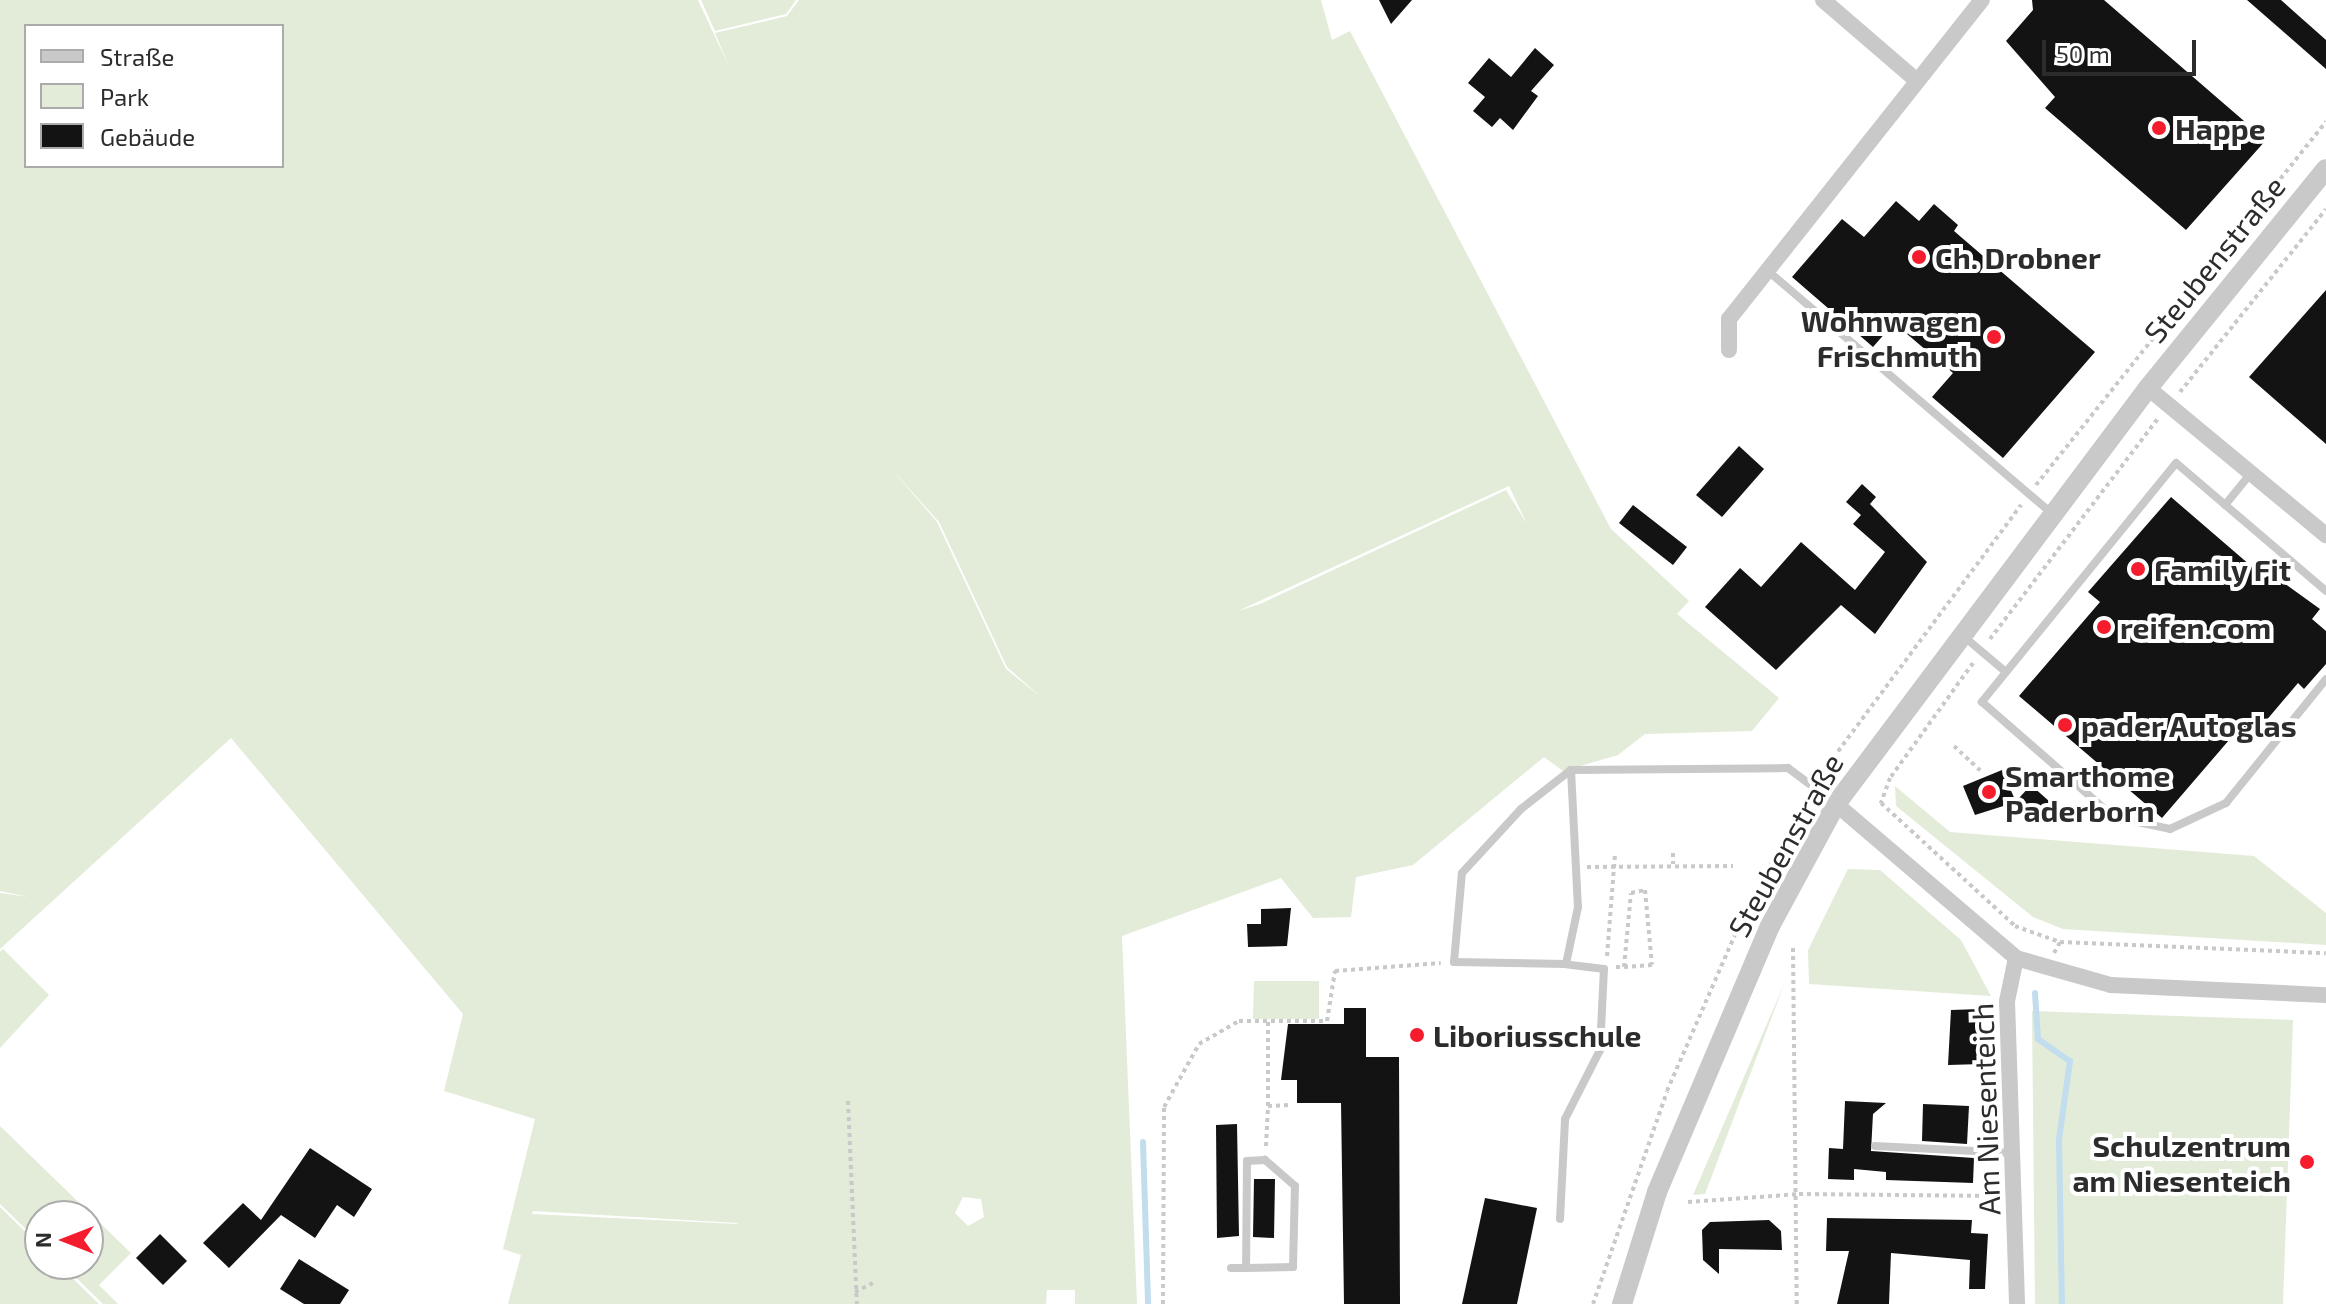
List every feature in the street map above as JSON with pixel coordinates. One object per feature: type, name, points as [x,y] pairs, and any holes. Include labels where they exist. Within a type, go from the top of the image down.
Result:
[{"type":"street","points":[[1823,0],[1916,80]]},
{"type":"street","points":[[1729,350],[1729,319],[1982,0]]},
{"type":"street","name":"Steubenstraße","points":[[1622,1304],[1657,1192],[1764,940],[1836,804],[2148,388],[2326,169]]},
{"type":"street","name":"Steubenstraße","points":[[2148,388],[2326,535]]},
{"type":"street","points":[[1836,804],[2016,958],[2047,970],[2111,985],[2326,995]]},
{"type":"street","name":"Am Niesenteich","points":[[2016,958],[2007,1001],[2016,1197],[2017,1304]]},
{"type":"lane","points":[[1767,271],[2053,514]]},
{"type":"lane","points":[[2326,591],[2176,463],[1982,702],[2114,817],[2170,829],[2226,803],[2326,679]]},
{"type":"lane","points":[[2225,505],[2251,473]]},
{"type":"lane","points":[[1961,635],[2006,672]]},
{"type":"lane","points":[[1560,1219],[1565,1119],[1600,1050],[1604,969],[1566,964],[1454,962],[1454,897],[1462,873],[1511,819],[1571,770],[1788,768],[1836,804]]},
{"type":"lane","points":[[1566,964],[1578,907],[1571,770]]},
{"type":"lane","points":[[1875,1146],[2014,1153]]},
{"type":"lane","points":[[1231,1268],[1246,1268],[1293,1267],[1295,1186],[1265,1160],[1247,1161],[1246,1268]]},
{"type":"path","points":[[1593,1304],[1667,1091],[1743,916],[1814,785],[2029,494],[2326,122]]},
{"type":"path","points":[[2326,209],[2169,405],[1981,652],[1890,778],[1881,803],[2015,926],[2060,942],[2326,953]]},
{"type":"path","points":[[1954,746],[1981,771]]},
{"type":"path","points":[[1673,853],[1673,864]]},
{"type":"path","points":[[1615,855],[1604,969],[1652,965]]},
{"type":"path","points":[[1576,867],[1733,866]]},
{"type":"path","points":[[1624,967],[1637,889],[1645,890],[1652,965]]},
{"type":"path","points":[[2047,970],[2060,942]]},
{"type":"path","points":[[1793,948],[1799,1194],[1797,1304]]},
{"type":"path","points":[[1163,1304],[1162,1138],[1172,1085],[1199,1044],[1221,1027],[1327,1021],[1335,971],[1454,962]]},
{"type":"path","points":[[1624,967],[1630,963]]},
{"type":"path","points":[[1645,963],[1652,965]]},
{"type":"path","points":[[1265,1160],[1268,1022]]},
{"type":"path","points":[[848,1101],[857,1304]]},
{"type":"path","points":[[1268,1106],[1289,1105]]},
{"type":"path","points":[[1688,1202],[1799,1194],[2016,1197]]},
{"type":"path","points":[[855,1292],[873,1283]]},
{"type":"green space","points":[[0,0],[698,0],[730,69],[715,33],[787,16],[799,0],[1321,0],[1332,40],[1350,31],[1611,529],[1689,601],[1677,614],[1779,698],[1752,731],[1645,734],[1618,755],[1563,771],[1544,757],[1413,865],[1356,877],[1351,917],[1313,918],[1281,878],[1122,936],[1137,1304],[1075,1304],[1075,1290],[1047,1290],[1046,1304],[508,1304],[521,1255],[503,1249],[535,1119],[444,1091],[463,1014],[231,738],[0,949],[0,893],[29,897],[0,891]],"holes":[[[888,465],[939,522],[1007,667],[1041,697],[1006,669],[937,522]],[[1509,486],[1527,524],[1506,490],[1260,604],[1238,611]],[[963,1197],[981,1199],[984,1217],[968,1226],[955,1213]],[[533,1211],[737,1224],[532,1214]]]},
{"type":"green space","points":[[701,0],[796,0],[786,14],[715,31]]},
{"type":"green space","points":[[1895,786],[1950,832],[2254,856],[2326,913],[2326,945],[2063,929],[2033,917],[1896,806]]},
{"type":"green space","points":[[1848,869],[1880,870],[1961,940],[1991,996],[1809,984],[1808,950]]},
{"type":"green space","points":[[3,949],[49,995],[0,1048],[0,952]]},
{"type":"green space","points":[[1254,981],[1319,981],[1319,1019],[1253,1019]]},
{"type":"green space","points":[[1785,982],[1705,1194],[1693,1195]]},
{"type":"green space","points":[[2032,1011],[2293,1020],[2283,1304],[2035,1304]]},
{"type":"green space","points":[[0,1126],[76,1200],[24,1200],[24,1227],[0,1204]]},
{"type":"green space","points":[[0,1207],[24,1230],[24,1280],[74,1280],[99,1304],[0,1304]]},
{"type":"green space","points":[[104,1227],[131,1253],[104,1280]]},
{"type":"green space","points":[[78,1280],[104,1280],[99,1285],[118,1304],[103,1304]]},
{"type":"building","points":[[1379,0],[1412,0],[1391,24]]},
{"type":"building","name":"Happe","points":[[2032,0],[2104,0],[2266,140],[2186,230],[2045,108],[2055,97],[2006,41],[2033,10]]},
{"type":"building","points":[[2247,0],[2281,0],[2326,40],[2326,69]]},
{"type":"building","points":[[1535,48],[1554,65],[1531,91],[1538,96],[1513,130],[1500,118],[1492,127],[1473,111],[1485,97],[1468,83],[1489,58],[1511,77]]},
{"type":"building","points":[[1896,201],[1919,221],[1934,204],[1958,225],[1954,231],[2095,352],[2003,458],[1932,397],[1953,373],[1894,323],[1873,347],[1792,277],[1842,219],[1864,237]]},
{"type":"building","points":[[2326,290],[2326,444],[2249,377]]},
{"type":"building","points":[[1739,446],[1764,469],[1722,517],[1696,495]]},
{"type":"building","points":[[1862,484],[1876,497],[1870,504],[1927,562],[1875,634],[1841,605],[1776,670],[1705,607],[1740,568],[1761,587],[1801,542],[1855,590],[1885,552],[1853,524],[1861,515],[1846,502]]},
{"type":"building","points":[[2171,497],[2265,578],[2270,573],[2320,609],[2312,619],[2326,631],[2326,664],[2304,689],[2298,683],[2254,735],[2242,725],[2162,818],[2019,696],[2100,602],[2088,592]]},
{"type":"building","points":[[1633,505],[1687,547],[1673,565],[1619,523]]},
{"type":"building","name":"Smarthome Paderborn","points":[[2002,770],[2016,802],[1975,815],[1963,786]]},
{"type":"building","points":[[2031,785],[2058,809],[2047,822],[2019,798]]},
{"type":"building","points":[[1291,908],[1287,946],[1248,947],[1247,924],[1261,924],[1261,909]]},
{"type":"building","points":[[1344,1008],[1366,1008],[1366,1057],[1399,1057],[1400,1304],[1344,1304],[1341,1103],[1297,1103],[1297,1080],[1281,1080],[1288,1024],[1344,1024]]},
{"type":"building","points":[[1980,1009],[1982,1064],[1948,1065],[1951,1010]]},
{"type":"building","points":[[1845,1101],[1886,1103],[1873,1114],[1871,1151],[1974,1158],[1973,1183],[1886,1180],[1886,1172],[1854,1169],[1854,1180],[1828,1179],[1829,1148],[1843,1149]]},
{"type":"building","points":[[1923,1104],[1969,1106],[1967,1144],[1922,1141]]},
{"type":"building","points":[[1237,1124],[1239,1236],[1217,1238],[1216,1125]]},
{"type":"building","points":[[310,1148],[372,1189],[354,1217],[337,1205],[315,1238],[281,1215],[229,1268],[203,1243],[243,1203],[261,1220]]},
{"type":"building","points":[[1254,1179],[1275,1179],[1274,1238],[1253,1237]]},
{"type":"building","points":[[1485,1198],[1537,1208],[1517,1304],[1462,1304]]},
{"type":"building","points":[[1827,1218],[1972,1220],[1971,1233],[1988,1234],[1985,1289],[1969,1289],[1970,1260],[1891,1253],[1889,1304],[1837,1304],[1849,1251],[1826,1251]]},
{"type":"building","points":[[1769,1220],[1781,1231],[1782,1250],[1719,1249],[1719,1274],[1703,1260],[1702,1230],[1710,1222]]},
{"type":"building","points":[[160,1234],[187,1261],[163,1285],[136,1258]]},
{"type":"building","points":[[299,1259],[349,1290],[340,1304],[304,1304],[280,1289]]},
{"type":"waterway","points":[[2035,993],[2038,1039],[2070,1061],[2059,1139],[2062,1304]]},
{"type":"waterway","points":[[1143,1142],[1148,1304]]},
{"type":"place","name":"Happe","points":[[2159,128]]},
{"type":"place","name":"Ch. Drobner","points":[[1919,257]]},
{"type":"place","name":"Wohnwagen Frischmuth","points":[[1994,337]]},
{"type":"place","name":"Family Fit","points":[[2138,569]]},
{"type":"place","name":"reifen.com","points":[[2104,627]]},
{"type":"place","name":"pader Autoglas","points":[[2065,725]]},
{"type":"place","name":"Smarthome Paderborn","points":[[1989,792]]},
{"type":"place","name":"Liboriusschule","points":[[1417,1035]]},
{"type":"place","name":"Schulzentrum am Niesenteich","points":[[2307,1162]]}]
